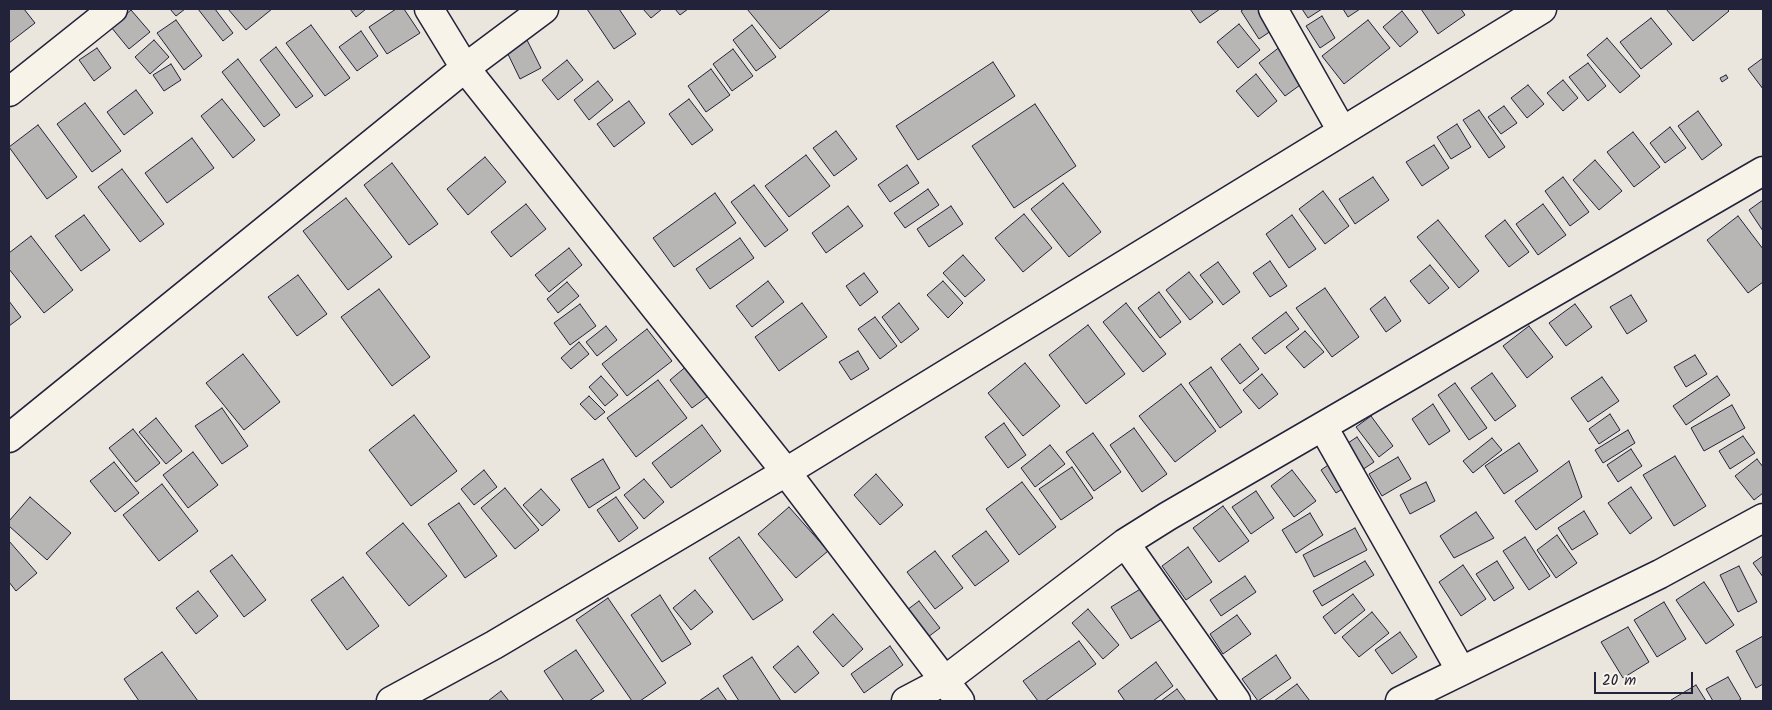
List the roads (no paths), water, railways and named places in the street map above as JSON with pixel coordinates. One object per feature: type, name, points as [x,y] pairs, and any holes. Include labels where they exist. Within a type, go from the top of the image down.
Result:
[{"type":"street","points":[[9,92],[113,9]]},
{"type":"street","points":[[429,9],[465,68],[786,472],[952,691]]},
{"type":"street","points":[[9,438],[465,68],[544,9]]},
{"type":"street","points":[[1273,9],[1342,131]]},
{"type":"street","points":[[391,701],[494,645],[786,472],[1542,9]]},
{"type":"street","points":[[906,701],[952,691],[1125,543],[1168,516],[1763,171]]},
{"type":"street","points":[[1323,427],[1461,671]]},
{"type":"street","points":[[1400,701],[1660,574],[1763,518]]},
{"type":"street","points":[[1125,543],[1236,701]]}]
